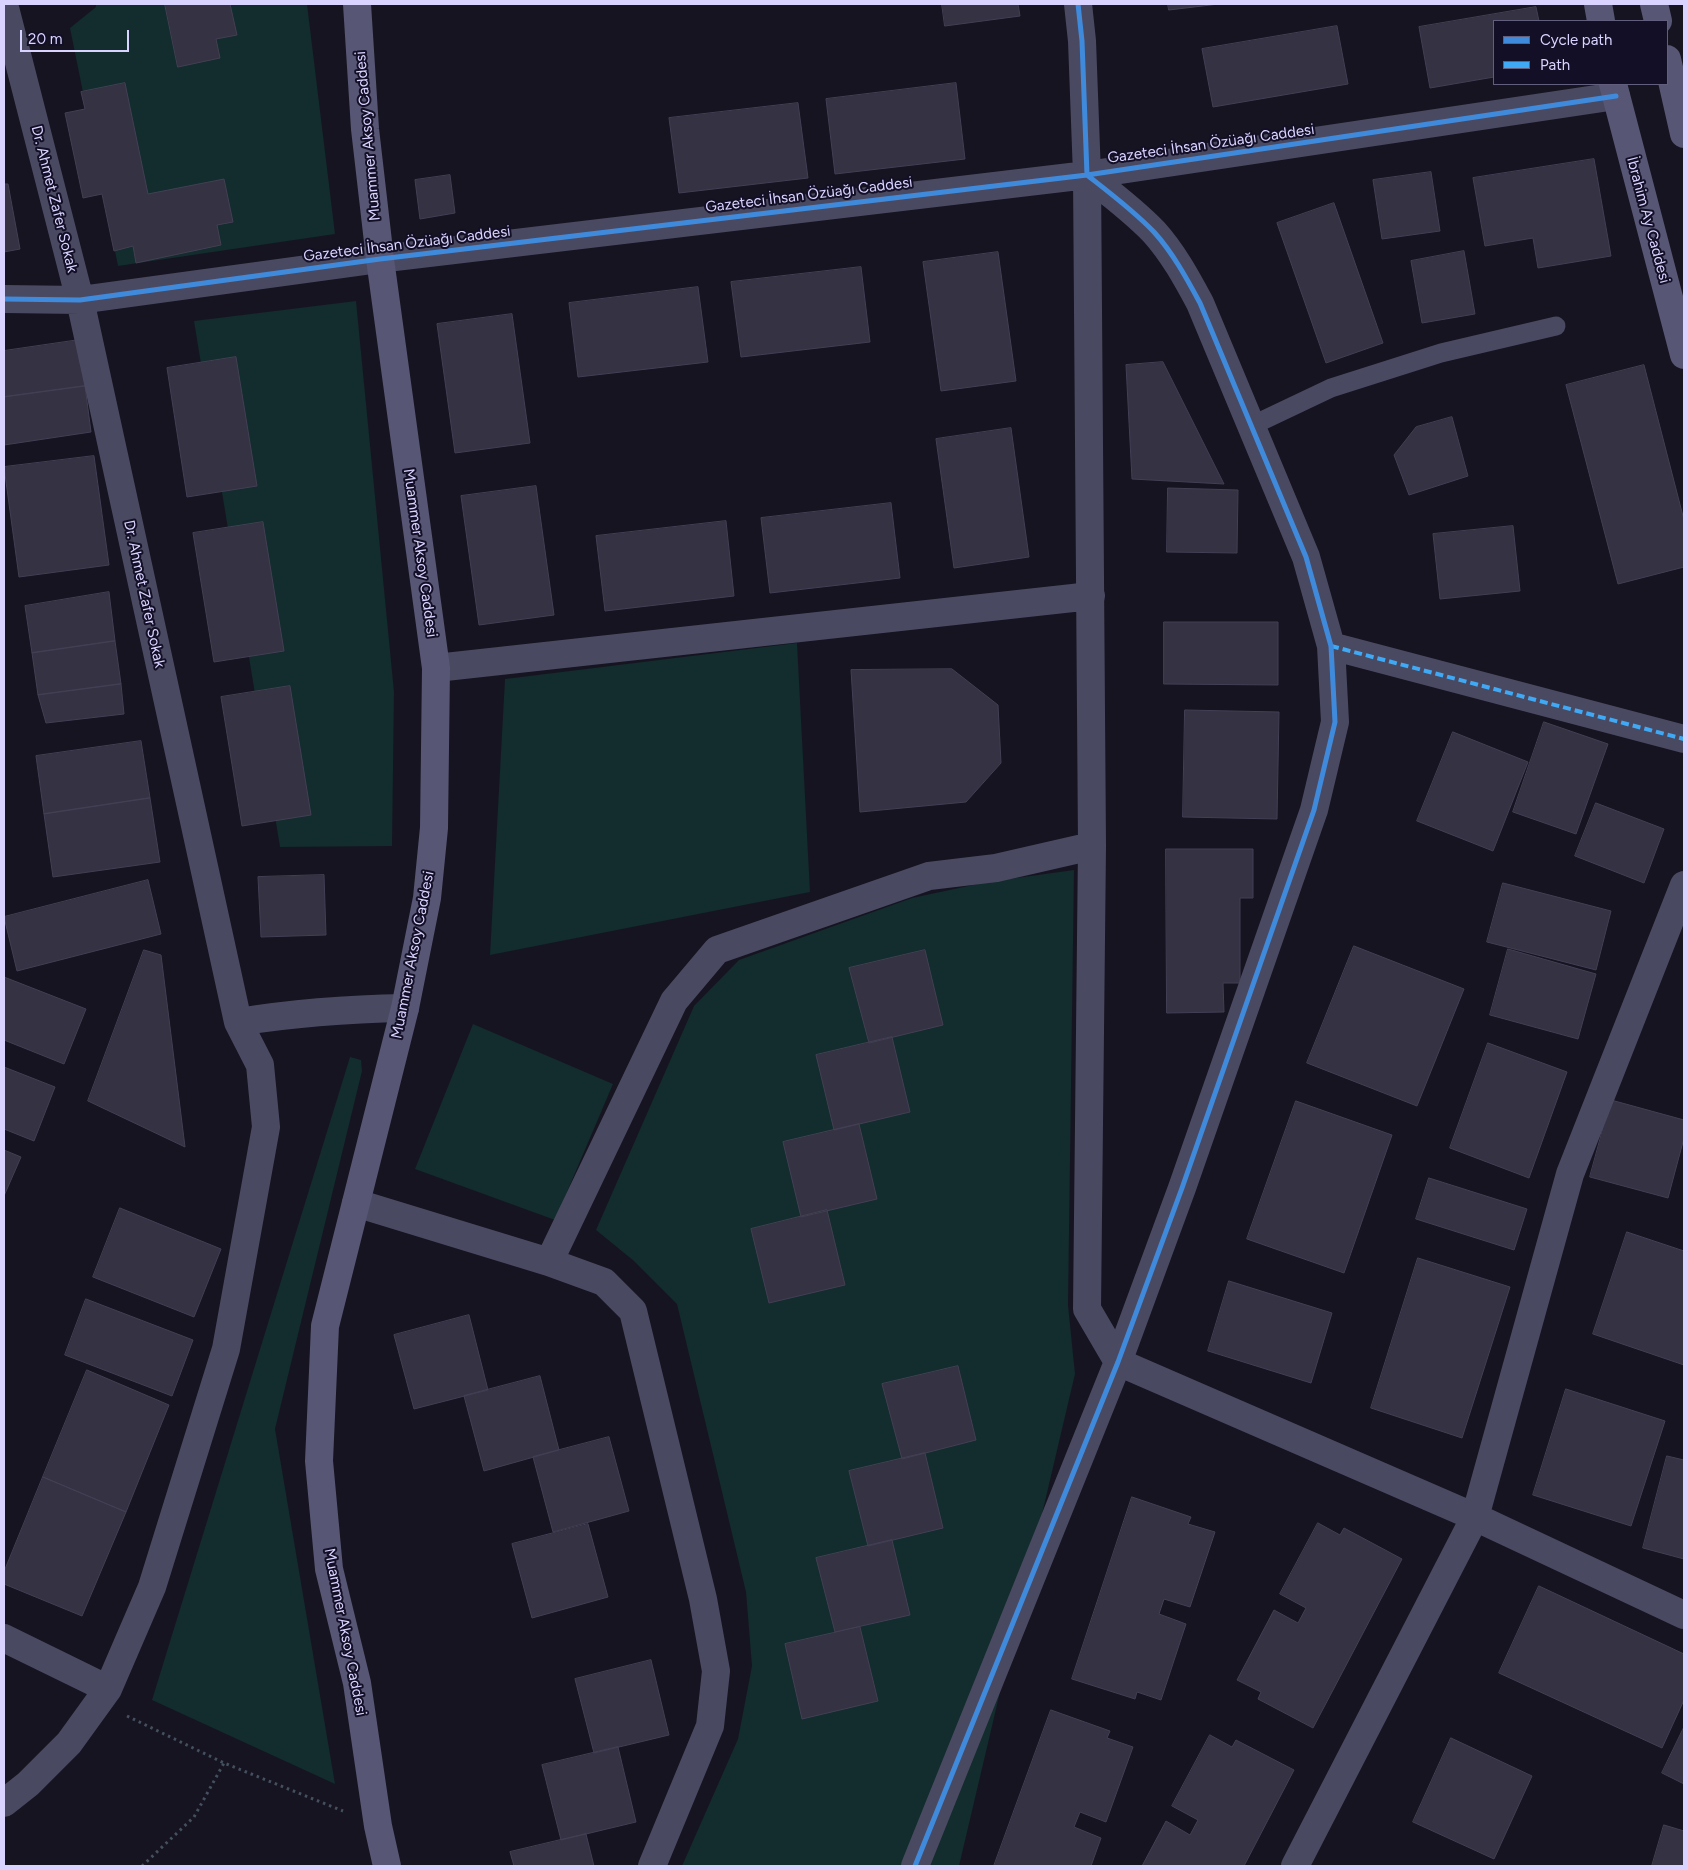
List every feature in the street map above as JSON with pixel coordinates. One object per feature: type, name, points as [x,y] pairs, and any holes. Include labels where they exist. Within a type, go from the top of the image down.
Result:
[{"type":"main road","name":"Muammer Aksoy Caddesi","points":[[357,4],[365,129],[380,259],[436,668],[434,828],[427,898],[405,1008],[326,1326],[319,1461],[330,1569],[357,1683],[378,1826],[387,1866]]},
{"type":"main road","points":[[1598,4],[1601,20]]},
{"type":"main road","points":[[1654,4],[1658,20]]},
{"type":"main road","points":[[1668,63],[1684,134]]},
{"type":"main road","name":"İbrahim Ay Caddesi","points":[[1614,90],[1684,356]]},
{"type":"street","name":"Dr. Ahmet Zafer Sokak","points":[[4,4],[80,300],[238,1022],[260,1065],[266,1127],[226,1349],[152,1587],[103,1696],[69,1743],[28,1784],[4,1803]]},
{"type":"street","points":[[1078,4],[1082,41],[1087,175],[1091,596],[1092,846],[1086,1309],[1118,1362],[1476,1517],[1684,1615]]},
{"type":"street","name":"Gazeteci İhsan Özüağı Caddesi","points":[[4,299],[80,300],[380,259],[1087,175],[1614,90]]},
{"type":"street","points":[[915,1866],[1118,1362],[1182,1188],[1314,810],[1335,722],[1331,646],[1306,557],[1200,303],[1182,270],[1155,233],[1126,206],[1087,175]]},
{"type":"street","points":[[436,668],[1091,596]]},
{"type":"street","points":[[1331,646],[1684,739]]},
{"type":"street","points":[[549,1262],[674,1001],[717,950],[930,876],[996,868],[1092,846]]},
{"type":"street","points":[[1295,1866],[1476,1517],[1570,1174],[1684,885]]},
{"type":"street","points":[[238,1022],[344,1009],[405,1008]]},
{"type":"street","points":[[356,1203],[549,1262],[604,1282],[633,1311],[703,1599],[716,1671],[710,1726],[652,1866]]},
{"type":"street","points":[[4,1638],[103,1696]]},
{"type":"lane","points":[[1251,426],[1332,388],[1441,353],[1556,326]]},
{"type":"path","points":[[103,1696],[224,1763],[378,1826]]},
{"type":"path","points":[[142,1866],[194,1818],[224,1763]]},
{"type":"green space","points":[[96,4],[307,4],[335,234],[118,266],[70,28],[96,7]]},
{"type":"green space","points":[[356,301],[394,692],[392,846],[280,847],[194,321]]},
{"type":"green space","points":[[797,643],[810,892],[490,955],[505,679]]},
{"type":"green space","points":[[1074,870],[1068,1305],[1075,1374],[959,1866],[682,1866],[738,1739],[752,1666],[746,1592],[677,1304],[634,1261],[596,1230],[694,1006],[739,960],[912,898],[987,882]]},
{"type":"green space","points":[[473,1024],[613,1084],[555,1220],[415,1169]]},
{"type":"green space","points":[[350,1057],[361,1060],[362,1071],[275,1429],[335,1784],[152,1700]]},
{"type":"building","points":[[165,4],[230,4],[237,35],[216,39],[220,58],[178,67]]},
{"type":"building","points":[[942,4],[1018,4],[1020,16],[945,26]]},
{"type":"building","points":[[1168,4],[1219,4],[1169,10]]},
{"type":"building","points":[[1536,7],[1539,20],[1493,20],[1493,77],[1430,88],[1419,27]]},
{"type":"building","points":[[1337,26],[1348,84],[1213,107],[1202,49]]},
{"type":"building","points":[[125,83],[148,194],[224,179],[233,222],[217,225],[221,245],[136,263],[133,246],[114,251],[102,194],[83,198],[65,113],[85,109],[81,92]]},
{"type":"building","points":[[956,83],[965,159],[835,174],[826,99]]},
{"type":"building","points":[[798,103],[808,178],[679,193],[669,118]]},
{"type":"building","points":[[1594,159],[1611,256],[1538,268],[1533,238],[1485,246],[1473,178]]},
{"type":"building","points":[[1431,172],[1440,231],[1382,239],[1373,180]]},
{"type":"building","points":[[450,175],[455,213],[420,219],[415,180]]},
{"type":"building","points":[[4,184],[8,184],[20,249],[4,252]]},
{"type":"building","points":[[1334,203],[1383,343],[1326,363],[1277,223]]},
{"type":"building","points":[[1464,251],[1475,314],[1422,323],[1411,261]]},
{"type":"building","points":[[998,252],[1016,381],[941,391],[923,262]]},
{"type":"building","points":[[861,267],[870,342],[741,357],[731,282]]},
{"type":"building","points":[[698,287],[708,362],[578,377],[569,303]]},
{"type":"building","points":[[512,314],[530,443],[455,453],[437,324]]},
{"type":"building","points":[[79,340],[85,386],[4,397],[4,351]]},
{"type":"building","points":[[236,357],[257,486],[187,497],[167,368]]},
{"type":"building","points":[[1163,362],[1224,484],[1132,479],[1126,365]]},
{"type":"building","points":[[1644,365],[1684,520],[1684,567],[1618,584],[1566,385]]},
{"type":"building","points":[[85,386],[91,432],[4,445],[4,397]]},
{"type":"building","points":[[1452,417],[1468,476],[1409,495],[1394,455],[1416,427]]},
{"type":"building","points":[[1011,428],[1029,557],[954,568],[936,439]]},
{"type":"building","points":[[94,456],[109,565],[19,577],[4,467]]},
{"type":"building","points":[[536,486],[554,615],[479,625],[461,496]]},
{"type":"building","points":[[1168,488],[1238,490],[1237,553],[1167,552]]},
{"type":"building","points":[[891,503],[900,578],[770,593],[761,518]]},
{"type":"building","points":[[726,521],[734,596],[605,611],[596,536]]},
{"type":"building","points":[[263,522],[284,651],[214,662],[193,533]]},
{"type":"building","points":[[1513,526],[1520,591],[1440,599],[1433,534]]},
{"type":"building","points":[[109,592],[115,641],[32,653],[25,606]]},
{"type":"building","points":[[1164,622],[1278,622],[1278,685],[1164,684]]},
{"type":"building","points":[[115,641],[121,684],[38,695],[32,653]]},
{"type":"building","points":[[952,669],[998,705],[1001,763],[966,802],[860,812],[851,670]]},
{"type":"building","points":[[121,684],[124,714],[46,723],[38,695]]},
{"type":"building","points":[[290,686],[311,815],[242,826],[221,697]]},
{"type":"building","points":[[1185,710],[1279,712],[1277,819],[1183,817]]},
{"type":"building","points":[[1544,722],[1608,744],[1576,834],[1513,812]]},
{"type":"building","points":[[1453,732],[1528,762],[1493,851],[1417,821]]},
{"type":"building","points":[[141,741],[150,798],[44,814],[36,756]]},
{"type":"building","points":[[150,798],[160,862],[53,877],[44,814]]},
{"type":"building","points":[[1596,803],[1664,829],[1644,883],[1575,856]]},
{"type":"building","points":[[1166,849],[1253,849],[1253,898],[1240,898],[1240,983],[1223,983],[1224,1012],[1167,1013]]},
{"type":"building","points":[[324,875],[326,935],[261,937],[258,877]]},
{"type":"building","points":[[148,880],[161,934],[17,971],[4,917]]},
{"type":"building","points":[[1503,883],[1611,911],[1596,970],[1487,942]]},
{"type":"building","points":[[1354,946],[1464,989],[1417,1106],[1307,1063]]},
{"type":"building","points":[[1508,949],[1596,974],[1578,1039],[1490,1015]]},
{"type":"building","points":[[144,950],[161,955],[185,1147],[88,1101]]},
{"type":"building","points":[[925,950],[943,1025],[869,1043],[849,968]]},
{"type":"building","points":[[4,977],[86,1009],[64,1064],[4,1040]]},
{"type":"building","points":[[892,1037],[910,1112],[834,1130],[816,1055]]},
{"type":"building","points":[[1488,1043],[1567,1072],[1529,1178],[1450,1148]]},
{"type":"building","points":[[4,1067],[55,1087],[34,1141],[4,1129]]},
{"type":"building","points":[[1611,1100],[1684,1120],[1684,1138],[1668,1198],[1590,1177]]},
{"type":"building","points":[[1296,1101],[1392,1135],[1344,1273],[1247,1239]]},
{"type":"building","points":[[859,1124],[877,1199],[801,1217],[783,1142]]},
{"type":"building","points":[[4,1150],[21,1157],[4,1196]]},
{"type":"building","points":[[1429,1178],[1527,1209],[1514,1250],[1416,1219]]},
{"type":"building","points":[[120,1208],[221,1249],[194,1317],[93,1277]]},
{"type":"building","points":[[827,1210],[845,1285],[769,1303],[751,1229]]},
{"type":"building","points":[[1627,1232],[1684,1251],[1684,1365],[1593,1334]]},
{"type":"building","points":[[1418,1258],[1510,1287],[1462,1438],[1371,1408]]},
{"type":"building","points":[[1229,1281],[1332,1313],[1311,1383],[1208,1351]]},
{"type":"building","points":[[86,1299],[193,1340],[172,1396],[65,1355]]},
{"type":"building","points":[[469,1315],[488,1390],[414,1409],[394,1335]]},
{"type":"building","points":[[958,1366],[976,1440],[902,1459],[882,1384]]},
{"type":"building","points":[[87,1370],[169,1405],[126,1512],[43,1477]]},
{"type":"building","points":[[540,1376],[559,1450],[484,1471],[464,1396]]},
{"type":"building","points":[[1566,1389],[1665,1421],[1631,1526],[1533,1495]]},
{"type":"building","points":[[609,1437],[629,1511],[553,1532],[533,1457]]},
{"type":"building","points":[[925,1453],[943,1528],[868,1546],[849,1471]]},
{"type":"building","points":[[1667,1456],[1684,1460],[1684,1559],[1643,1548]]},
{"type":"building","points":[[43,1477],[126,1512],[82,1616],[4,1584],[4,1572]]},
{"type":"building","points":[[1132,1497],[1191,1517],[1188,1524],[1215,1532],[1190,1607],[1164,1599],[1159,1614],[1186,1624],[1161,1700],[1137,1692],[1135,1699],[1072,1679]]},
{"type":"building","points":[[1318,1523],[1340,1535],[1344,1528],[1402,1559],[1313,1728],[1258,1699],[1261,1692],[1237,1680],[1274,1610],[1298,1623],[1306,1608],[1280,1594]]},
{"type":"building","points":[[588,1524],[608,1597],[532,1618],[512,1544]]},
{"type":"building","points":[[892,1540],[910,1615],[835,1632],[816,1558]]},
{"type":"building","points":[[1539,1586],[1684,1654],[1684,1700],[1662,1748],[1499,1673]]},
{"type":"building","points":[[860,1627],[878,1701],[802,1719],[785,1644]]},
{"type":"building","points":[[651,1660],[669,1735],[594,1753],[575,1679]]},
{"type":"building","points":[[1051,1710],[1110,1731],[1107,1738],[1133,1747],[1106,1822],[1080,1812],[1074,1827],[1101,1838],[1091,1866],[994,1866]]},
{"type":"building","points":[[1684,1727],[1684,1784],[1662,1773]]},
{"type":"building","points":[[1210,1735],[1232,1747],[1236,1740],[1294,1770],[1244,1866],[1142,1866],[1166,1821],[1190,1835],[1198,1820],[1172,1806]]},
{"type":"building","points":[[1451,1738],[1532,1776],[1494,1859],[1413,1822]]},
{"type":"building","points":[[618,1747],[636,1822],[561,1840],[542,1765]]},
{"type":"building","points":[[1664,1825],[1684,1831],[1684,1866],[1652,1866]]},
{"type":"building","points":[[586,1834],[594,1866],[514,1866],[510,1852]]},
{"type":"marked path","points":[[1331,646],[1684,739]]},
{"type":"cycle path","points":[[915,1866],[1118,1362],[1182,1188],[1314,810],[1335,722],[1331,646],[1306,557],[1200,303],[1173,257],[1154,232],[1130,209],[1087,175],[1082,41],[1078,4]]},
{"type":"cycle path","points":[[4,299],[80,300],[380,259],[1087,175],[1616,96]]}]
